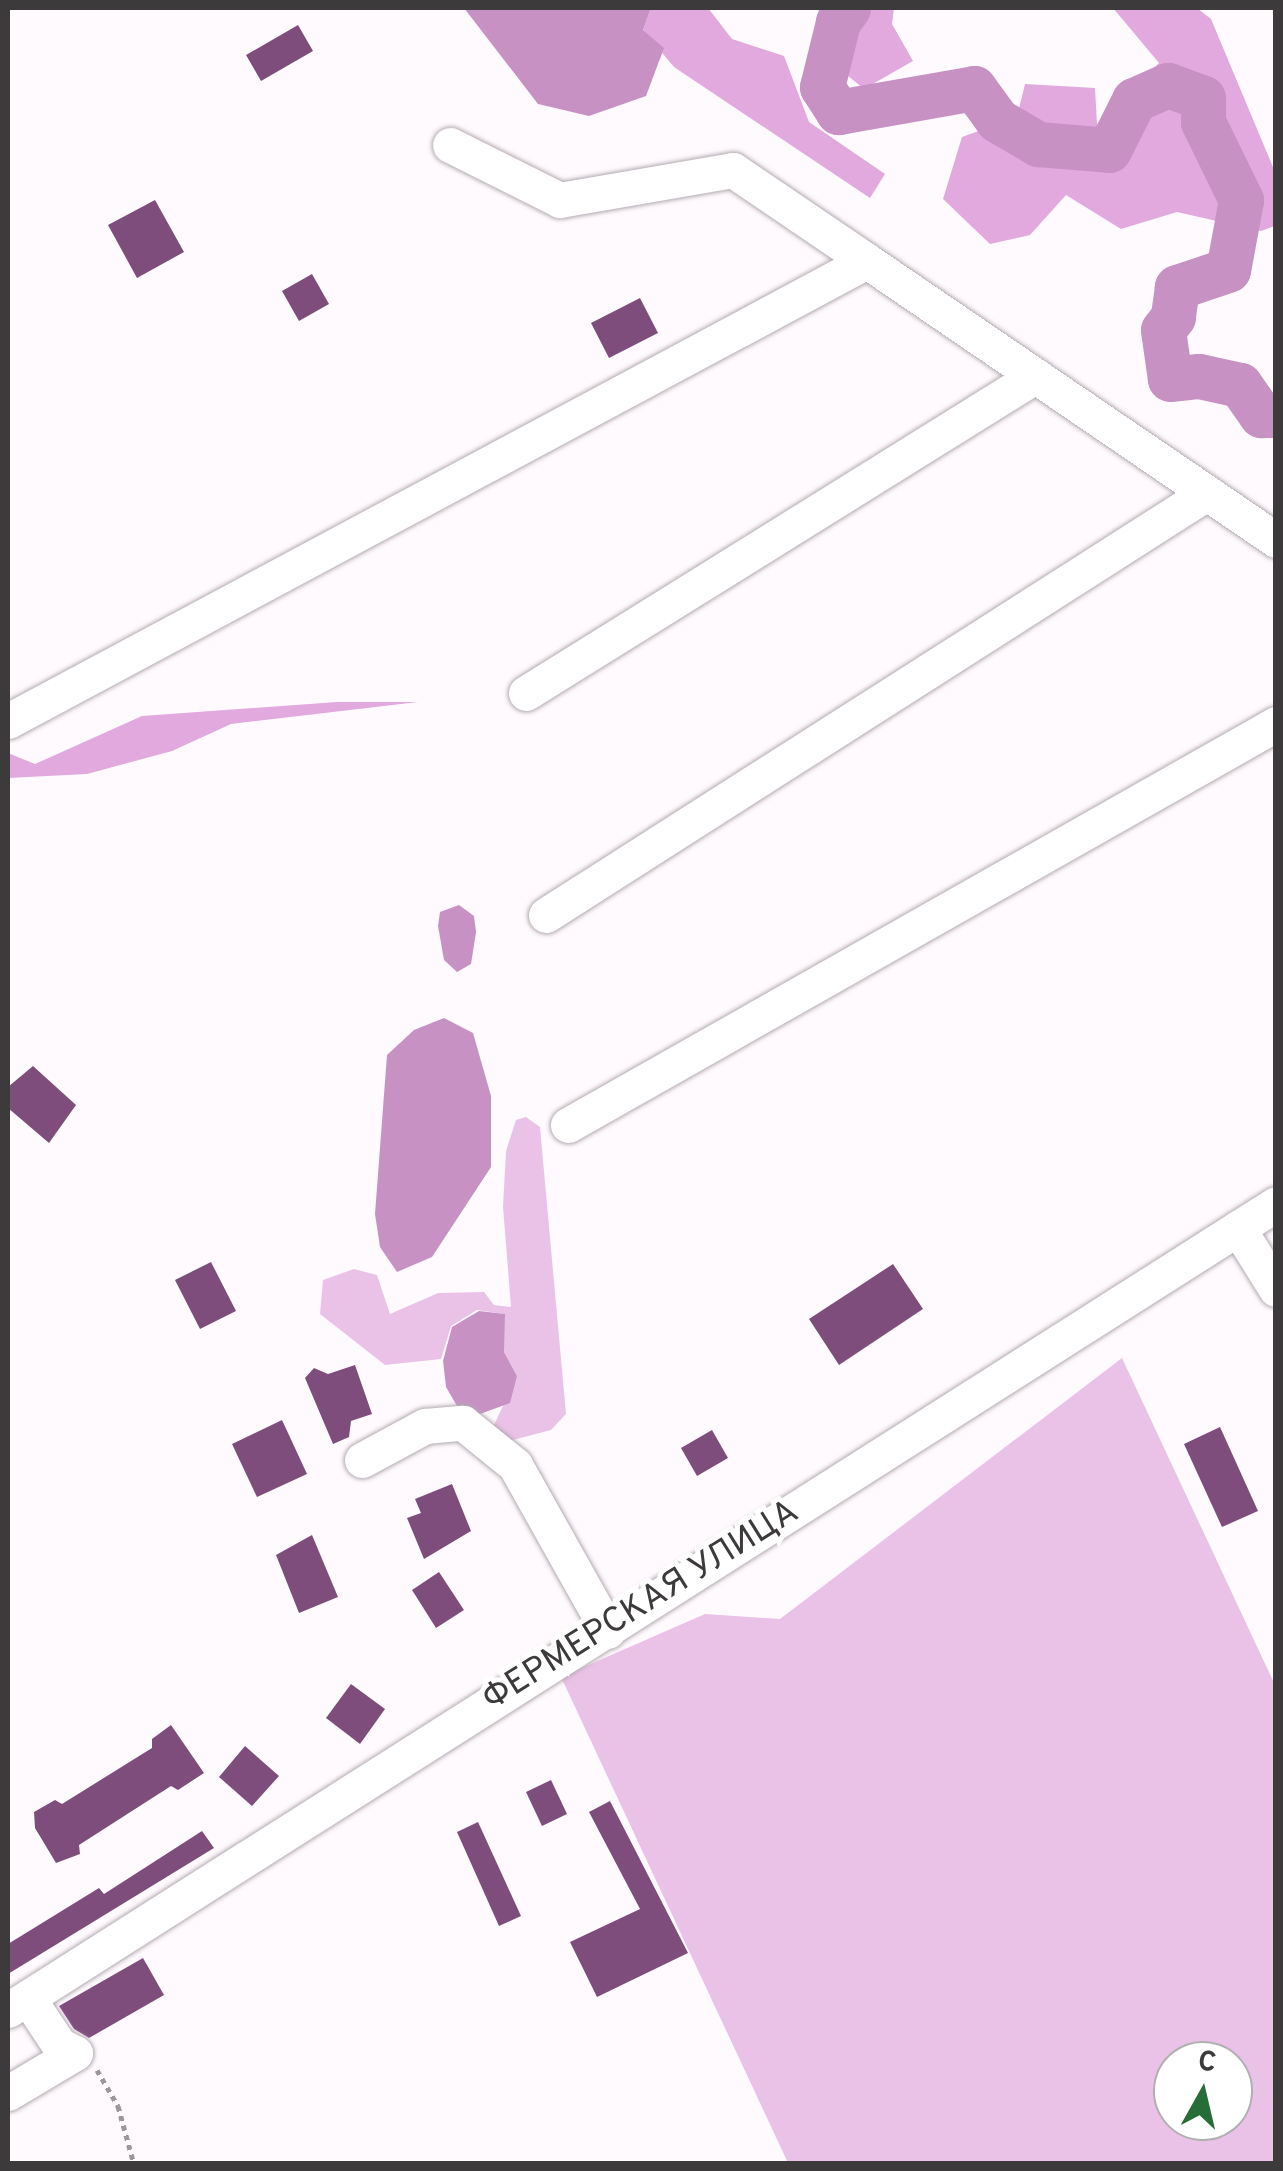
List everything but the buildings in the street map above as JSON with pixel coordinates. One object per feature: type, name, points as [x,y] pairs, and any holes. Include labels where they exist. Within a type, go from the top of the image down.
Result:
[{"type":"street","points":[[450,145],[560,200],[733,170],[1276,540]]},
{"type":"street","points":[[8,721],[867,261]]},
{"type":"street","points":[[526,693],[1035,376]]},
{"type":"street","points":[[546,915],[1207,493]]},
{"type":"street","points":[[568,1125],[1276,724]]},
{"type":"street","name":"ФЕРМЕРСКАЯ УЛИЦА","points":[[18,2004],[126,1930],[608,1631],[1276,1204]]},
{"type":"street","points":[[1238,1228],[1276,1289]]},
{"type":"street","points":[[362,1460],[425,1426],[467,1426],[515,1465],[608,1631]]},
{"type":"street","points":[[18,2004],[59,2045],[75,2053]]},
{"type":"street","points":[[8,2094],[75,2053]]},
{"type":"path","points":[[75,2053],[103,2077],[134,2164]]},
{"type":"shaded area","points":[[464,8],[651,8],[643,30],[664,48],[646,96],[589,116],[538,104]]},
{"type":"shaded area","points":[[651,8],[708,8],[732,39],[784,56],[809,122],[885,174],[870,198],[674,67],[643,30]]},
{"type":"shaded area","points":[[819,8],[894,8],[892,24],[913,61],[864,89],[814,48]]},
{"type":"shaded area","points":[[1113,8],[1197,8],[1211,19],[1275,172],[1275,226],[1261,231],[1177,212],[1121,229],[1066,195],[1030,235],[990,244],[943,199],[962,137],[1017,117],[1025,84],[1095,88],[1097,124],[1159,63]]},
{"type":"shaded area","points":[[337,702],[418,702],[231,724],[172,751],[87,774],[8,778],[8,753],[35,764],[142,716]]},
{"type":"shaded area","points":[[459,905],[474,916],[476,932],[471,964],[457,972],[444,960],[438,926],[440,912]]},
{"type":"shaded area","points":[[444,1018],[473,1033],[491,1096],[491,1167],[432,1257],[397,1272],[380,1247],[375,1214],[387,1055],[414,1030]]},
{"type":"shaded area","points":[[526,1117],[540,1127],[566,1414],[551,1430],[501,1443],[493,1427],[517,1376],[504,1352],[504,1314],[477,1310],[451,1326],[441,1359],[385,1365],[320,1314],[323,1280],[354,1269],[377,1275],[390,1314],[438,1293],[484,1292],[494,1305],[511,1307],[503,1207],[506,1151],[516,1120]]},
{"type":"shaded area","points":[[479,1311],[505,1314],[504,1352],[517,1376],[510,1403],[480,1414],[460,1411],[446,1387],[443,1361],[452,1327]]},
{"type":"shaded area","points":[[1122,1358],[1275,1685],[1275,2163],[788,2163],[561,1677],[705,1614],[780,1619]]},
{"type":"waterway","points":[[848,8],[838,22],[822,87],[838,112],[974,88],[997,120],[1038,144],[1109,150],[1134,100],[1168,85],[1203,98],[1203,122],[1241,200],[1228,270],[1177,287],[1173,317],[1163,330],[1170,379],[1199,376],[1240,385],[1261,415],[1276,415]]}]
